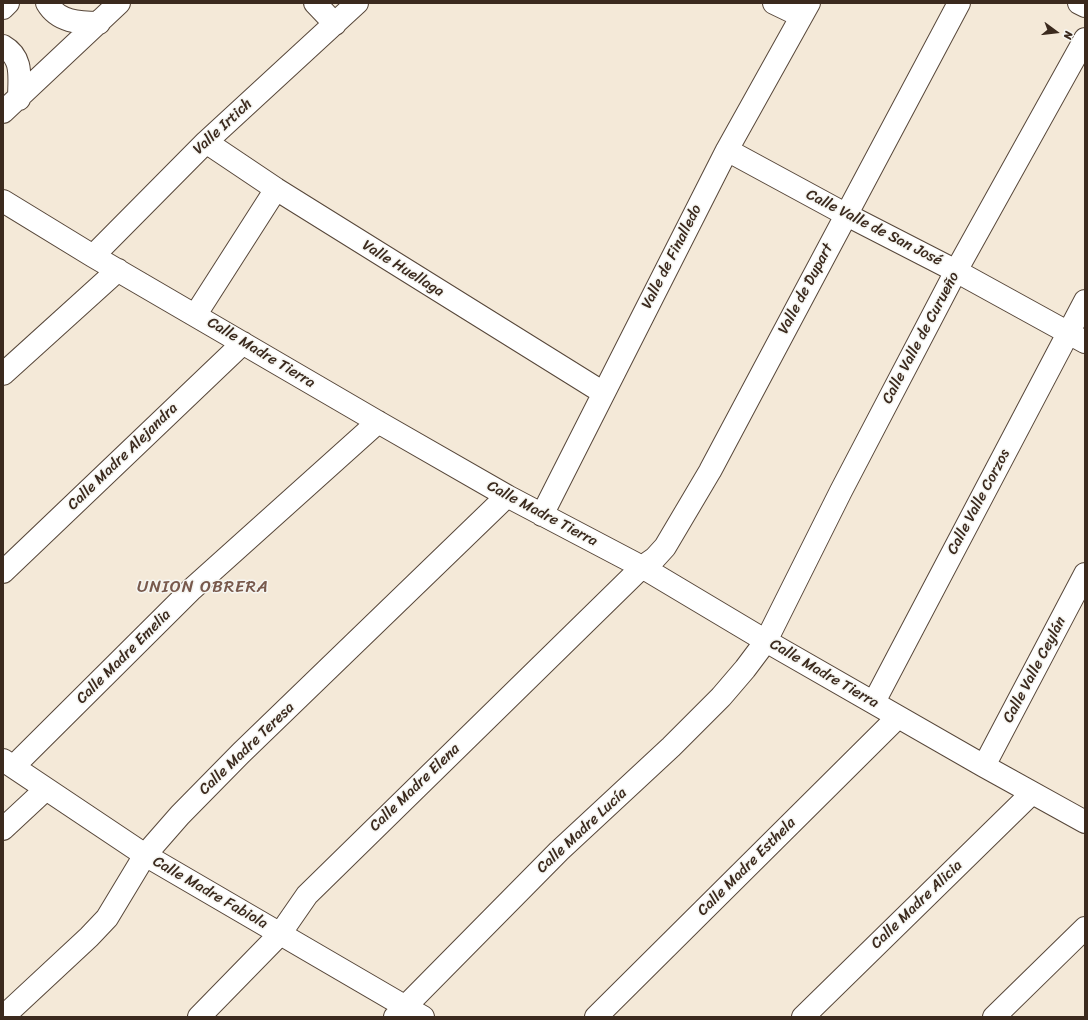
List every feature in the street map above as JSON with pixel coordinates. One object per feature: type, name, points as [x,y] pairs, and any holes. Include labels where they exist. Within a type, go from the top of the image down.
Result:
[{"type":"street","points":[[3,8],[8,3]]},
{"type":"street","points":[[47,3],[52,12],[64,18],[76,22],[99,24]]},
{"type":"street","points":[[11,105],[99,24],[119,3]]},
{"type":"street","points":[[315,3],[335,24]]},
{"type":"street","name":"Valle Irtich","points":[[93,256],[206,142],[357,3]]},
{"type":"street","points":[[774,3],[805,10]]},
{"type":"street","name":"Valle de Dupart","points":[[642,567],[655,558],[665,547],[710,471],[958,3]]},
{"type":"street","points":[[1079,3],[1085,6]]},
{"type":"street","name":"Valle de Finalledo","points":[[542,515],[602,392],[727,150],[805,10]]},
{"type":"street","name":"Calle Valle de Curueño","points":[[766,641],[841,491],[956,271],[1085,39]]},
{"type":"street","points":[[3,46],[13,53],[17,59],[11,105]]},
{"type":"street","name":"Valle Huellaga","points":[[206,142],[276,190],[602,392]]},
{"type":"street","name":"Calle Valle de San José","points":[[727,150],[845,214],[956,271],[1077,338]]},
{"type":"street","points":[[196,314],[276,190]]},
{"type":"street","name":"Calle Madre Tierra","points":[[3,201],[93,256],[196,314],[378,422],[507,496],[642,567],[898,717],[1085,822]]},
{"type":"street","points":[[3,374],[118,270]]},
{"type":"street","name":"Calle Valle Corzos","points":[[874,702],[1077,338],[1085,301]]},
{"type":"street","name":"Calle Madre Alejandra","points":[[3,572],[243,343]]},
{"type":"street","name":"Calle Madre Emelia","points":[[9,763],[192,589],[378,422]]},
{"type":"street","name":"Calle Madre Teresa","points":[[12,1008],[89,937],[107,918],[145,855],[180,815],[241,753],[507,496]]},
{"type":"street","name":"Calle Madre Elena","points":[[199,1017],[280,934],[307,895],[642,567]]},
{"type":"street","name":"Calle Valle Ceylán","points":[[984,766],[1085,574]]},
{"type":"street","name":"Calle Madre Lucía","points":[[408,1013],[559,851],[677,742],[721,697],[766,641]]},
{"type":"street","name":"Calle Madre Esthela","points":[[596,1017],[898,717]]},
{"type":"street","name":"Calle Madre Fabiola","points":[[9,763],[145,855],[280,934],[408,1013]]},
{"type":"street","points":[[3,829],[46,789]]},
{"type":"street","name":"Calle Madre Alicia","points":[[802,1017],[1032,793]]},
{"type":"street","points":[[994,1017],[1085,928]]},
{"type":"district","name":"UNION OBRERA","points":[[203,588]]}]
